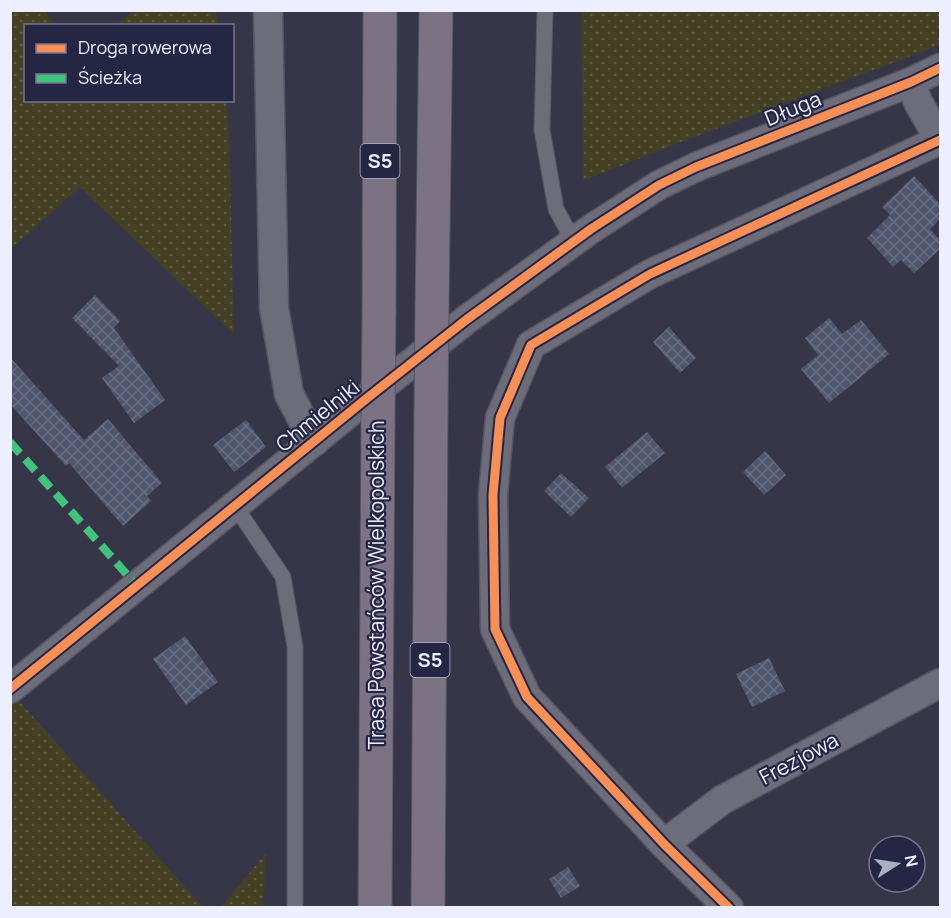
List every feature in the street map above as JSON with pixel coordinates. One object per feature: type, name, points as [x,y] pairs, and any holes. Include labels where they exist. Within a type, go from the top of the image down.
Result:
[{"type":"highway","name":"Trasa Powstańców Wielkopolskich","points":[[375,908],[380,10]]},
{"type":"highway","name":"S5","points":[[428,908],[436,10]]},
{"type":"street","points":[[268,10],[274,308],[289,394],[314,442]]},
{"type":"street","name":"Długa","points":[[659,185],[810,120],[911,82],[940,68]]},
{"type":"street","points":[[729,908],[664,844],[527,697],[495,629],[493,495],[500,418],[531,345],[650,274],[940,140],[918,102],[911,82]]},
{"type":"street","name":"Chmielniki","points":[[10,689],[466,320],[574,242],[659,185]]},
{"type":"street","name":"Frezjowa","points":[[664,844],[722,800],[940,683]]},
{"type":"lane","points":[[545,10],[542,130],[556,209],[574,242]]},
{"type":"lane","points":[[235,506],[283,577],[295,647],[295,908]]},
{"type":"shaded area","points":[[11,10],[44,11],[55,24],[24,24],[24,102],[226,102],[229,130],[234,335],[80,187],[11,249]]},
{"type":"shaded area","points":[[134,11],[216,11],[218,24],[117,24]]},
{"type":"shaded area","points":[[581,11],[940,11],[940,45],[583,181]]},
{"type":"shaded area","points":[[11,692],[203,907],[11,907]]},
{"type":"shaded area","points":[[266,853],[263,907],[221,907]]},
{"type":"building","points":[[914,176],[940,204],[940,219],[930,229],[940,240],[940,249],[914,273],[901,260],[893,267],[867,238],[890,215],[882,207]]},
{"type":"building","points":[[95,295],[120,321],[114,328],[165,400],[134,423],[102,378],[119,366],[72,318]]},
{"type":"building","points":[[829,318],[842,334],[861,320],[889,354],[829,403],[801,369],[818,355],[805,338]]},
{"type":"building","points":[[669,327],[696,358],[680,373],[653,342]]},
{"type":"building","points":[[10,357],[84,440],[108,419],[162,483],[147,496],[151,501],[123,526],[69,463],[66,466],[10,404]]},
{"type":"building","points":[[246,420],[266,447],[234,472],[213,445]]},
{"type":"building","points":[[647,432],[665,453],[622,488],[605,467]]},
{"type":"building","points":[[765,451],[786,475],[764,495],[743,472]]},
{"type":"building","points":[[561,473],[589,498],[571,517],[544,491]]},
{"type":"building","points":[[185,636],[218,682],[186,705],[153,659]]},
{"type":"building","points":[[769,658],[785,691],[752,707],[736,674]]},
{"type":"building","points":[[568,867],[580,886],[561,898],[549,879]]},
{"type":"marked path","points":[[10,442],[137,586]]},
{"type":"cycle path","points":[[10,689],[366,399],[466,320],[591,229],[659,185],[696,167],[911,82],[940,68]]},
{"type":"cycle path","points":[[729,908],[664,844],[527,697],[495,629],[493,495],[500,418],[531,345],[650,274],[940,140]]}]
